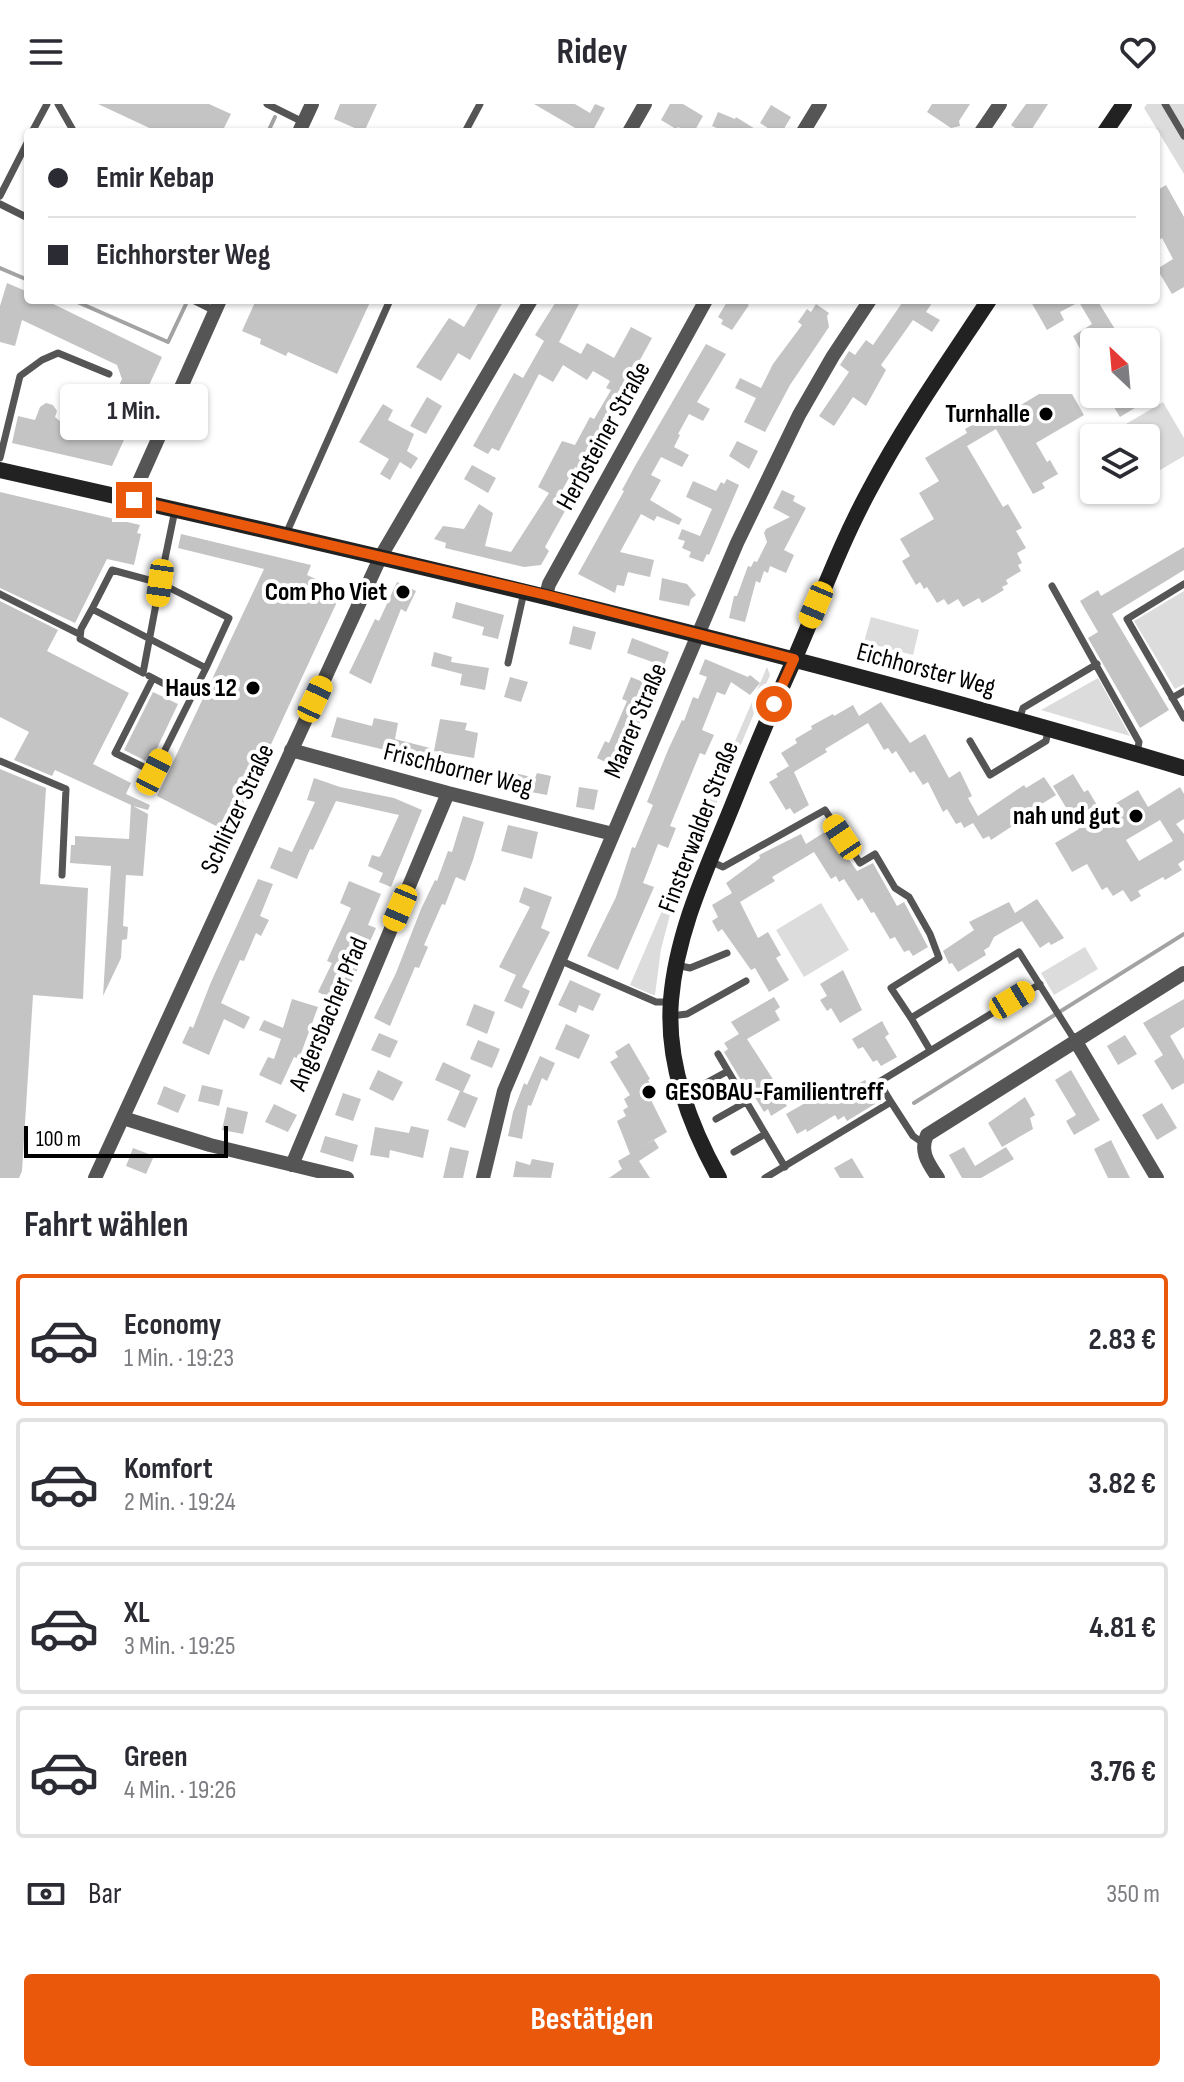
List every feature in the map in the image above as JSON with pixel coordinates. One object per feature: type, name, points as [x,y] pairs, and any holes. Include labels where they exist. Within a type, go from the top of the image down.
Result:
[{"type":"main road","points":[[1108,128],[1124,104]]},
{"type":"main road","name":"Finsterwalder Straße","points":[[719,1178],[699,1141],[677,1072],[671,1009],[675,965],[690,913],[836,560],[871,488],[922,399],[986,304]]},
{"type":"main road","name":"Eichhorster Weg","points":[[0,470],[546,595],[1049,728],[1184,768]]},
{"type":"street","points":[[301,127],[312,104]]},
{"type":"street","points":[[633,128],[645,104]]},
{"type":"street","points":[[805,128],[820,104]]},
{"type":"street","points":[[984,128],[1000,104]]},
{"type":"street","name":"Schlitzer Straße","points":[[95,1178],[381,556],[529,304]]},
{"type":"street","name":"Herbsteiner Straße","points":[[546,595],[549,584],[704,304]]},
{"type":"street","name":"Maarer Straße","points":[[483,1178],[504,1091],[737,543],[799,415],[867,304]]},
{"type":"street","points":[[134,500],[137,486],[218,305]]},
{"type":"street","name":"Frischborner Weg","points":[[291,750],[613,834]]},
{"type":"street","name":"Angersbacher Pfad","points":[[292,1165],[448,793]]},
{"type":"street","points":[[938,1178],[924,1150],[927,1135],[1184,973]]},
{"type":"street","points":[[1075,1040],[1157,1178]]},
{"type":"street","points":[[123,1118],[210,1145],[347,1178]]},
{"type":"lane","points":[[34,128],[47,104]]},
{"type":"lane","points":[[58,104],[72,128]]},
{"type":"lane","points":[[267,104],[301,127]]},
{"type":"lane","points":[[467,128],[480,104]]},
{"type":"lane","points":[[1165,104],[1184,136]]},
{"type":"lane","points":[[0,196],[24,149]]},
{"type":"lane","points":[[0,204],[24,216]]},
{"type":"lane","points":[[286,534],[388,304]]},
{"type":"lane","points":[[0,458],[20,376],[58,353],[109,374]]},
{"type":"lane","points":[[143,673],[175,510]]},
{"type":"lane","points":[[79,634],[112,570],[160,583],[229,618],[154,772],[115,753],[153,678]]},
{"type":"lane","points":[[1184,584],[1127,619],[1184,718]]},
{"type":"lane","points":[[1052,586],[1139,742],[1137,754]]},
{"type":"lane","points":[[508,663],[524,590]]},
{"type":"lane","points":[[0,594],[79,634],[80,639],[191,698]]},
{"type":"lane","points":[[92,609],[206,668]]},
{"type":"lane","points":[[1019,720],[1023,708],[1097,664]]},
{"type":"lane","points":[[1172,698],[1184,691]]},
{"type":"lane","points":[[970,741],[990,775],[1046,741],[1049,728]]},
{"type":"lane","points":[[0,761],[66,789],[62,875]]},
{"type":"lane","points":[[710,861],[723,867],[825,810],[860,863],[875,854],[895,888],[909,897],[930,934],[939,958],[891,988],[930,1050]]},
{"type":"lane","points":[[911,1018],[1019,952],[1075,1040]]},
{"type":"lane","points":[[675,965],[690,968],[727,953]]},
{"type":"lane","points":[[559,960],[687,1014],[746,981]]},
{"type":"lane","points":[[924,1150],[879,1082],[1040,984]]},
{"type":"lane","points":[[718,1054],[785,1167]]},
{"type":"lane","points":[[683,1095],[728,1071]]},
{"type":"lane","points":[[716,1119],[746,1102]]},
{"type":"lane","points":[[765,1178],[891,1102]]},
{"type":"lane","points":[[734,1152],[765,1134]]},
{"type":"shaded area","points":[[1147,104],[1184,104],[1184,174],[1160,134],[1160,128],[1156,128],[1144,108]]},
{"type":"shaded area","points":[[1163,402],[1184,438],[1184,456],[1160,470],[1160,424],[1126,424],[1153,408],[1160,408]]},
{"type":"shaded area","points":[[1184,591],[1184,684],[1175,689],[1134,621]]},
{"type":"shaded area","points":[[871,617],[919,630],[913,655],[864,642]]},
{"type":"shaded area","points":[[767,667],[770,675],[670,915],[653,995],[630,985]]},
{"type":"shaded area","points":[[1098,678],[1130,736],[1041,710]]},
{"type":"shaded area","points":[[821,903],[849,950],[804,977],[776,930]]},
{"type":"shaded area","points":[[1085,947],[1098,969],[1054,995],[1041,973]]},
{"type":"building","points":[[98,104],[209,104],[231,114],[224,128],[149,128]]},
{"type":"building","points":[[340,104],[377,104],[366,128],[355,128],[334,119]]},
{"type":"building","points":[[534,104],[575,104],[590,113],[595,104],[605,108],[594,128],[575,128]]},
{"type":"building","points":[[670,104],[683,104],[703,116],[696,128],[674,128],[661,120]]},
{"type":"building","points":[[932,104],[970,104],[959,121],[960,126],[951,128],[927,112]]},
{"type":"building","points":[[1026,104],[1048,104],[1033,128],[1011,125]]},
{"type":"building","points":[[771,105],[791,117],[784,128],[768,128],[760,123]]},
{"type":"building","points":[[718,112],[736,117],[754,128],[717,128],[712,126]]},
{"type":"building","points":[[1166,185],[1184,217],[1184,287],[1172,294],[1160,274],[1160,267],[1173,259],[1162,238],[1160,239],[1160,189]]},
{"type":"building","points":[[7,283],[24,290],[24,304],[53,304],[162,357],[112,466],[12,443],[18,416],[35,420],[40,407],[46,403],[53,405],[57,411],[55,417],[61,422],[60,426],[88,432],[101,425],[122,379],[117,365],[22,320],[15,346],[0,342],[0,306]]},
{"type":"building","points":[[254,304],[369,304],[337,374],[288,352],[286,356],[260,344],[261,339],[242,331]]},
{"type":"building","points":[[478,304],[502,304],[470,360],[458,353],[441,381],[416,367],[449,318],[464,327]]},
{"type":"building","points":[[554,304],[579,304],[559,342],[581,354],[587,343],[614,358],[631,327],[652,338],[635,369],[639,371],[637,376],[641,379],[619,418],[614,415],[595,441],[586,458],[587,464],[579,469],[575,467],[559,496],[570,502],[545,547],[549,551],[541,565],[524,567],[445,548],[446,543],[434,539],[443,526],[464,529],[479,504],[493,513],[485,546],[511,552],[549,493],[538,487],[562,441],[575,445],[590,417],[594,419],[611,390],[606,388],[610,381],[593,371],[587,380],[563,365],[553,382],[539,374],[499,451],[492,448],[488,454],[473,446],[514,373],[523,378],[544,341],[535,335]]},
{"type":"building","points":[[726,304],[749,305],[732,330],[721,324],[723,320],[718,317]]},
{"type":"building","points":[[816,304],[829,313],[829,327],[790,385],[765,432],[744,422],[756,398],[735,388],[740,378],[761,388],[773,364],[802,325],[798,322],[807,309],[811,312]]},
{"type":"building","points":[[901,304],[931,304],[926,312],[940,320],[932,332],[913,320],[881,365],[886,370],[866,406],[853,397],[834,426],[819,416],[849,372],[840,365],[849,351],[855,355],[866,340],[873,345]]},
{"type":"building","points":[[1032,304],[1075,304],[1060,312],[1064,320],[1047,330]]},
{"type":"building","points":[[1080,304],[1099,304],[1114,328],[1086,328],[1092,324]]},
{"type":"building","points":[[1080,332],[1080,349],[1073,336]]},
{"type":"building","points":[[706,344],[726,354],[697,402],[710,409],[703,421],[689,414],[678,434],[674,447],[689,455],[682,467],[661,457],[651,475],[661,480],[650,500],[682,519],[679,525],[657,516],[654,521],[641,514],[620,552],[654,560],[650,577],[628,572],[624,586],[617,585],[615,593],[578,574],[635,466]]},
{"type":"building","points":[[1039,394],[1072,394],[1084,415],[1036,443],[1058,474],[1042,483],[1045,488],[1033,494],[996,429],[967,446],[1003,507],[1008,504],[1022,528],[1016,531],[1026,548],[1017,553],[1022,563],[1018,565],[1021,571],[1006,580],[1008,584],[1002,587],[1004,590],[982,603],[979,598],[963,607],[958,599],[948,605],[944,599],[937,603],[927,587],[924,589],[920,582],[916,585],[902,561],[910,556],[900,539],[934,519],[919,493],[939,481],[925,458],[1002,407],[1006,414]]},
{"type":"building","points":[[427,397],[442,406],[426,434],[410,426]]},
{"type":"building","points":[[383,404],[393,410],[388,420],[414,434],[407,451],[418,458],[411,469],[400,462],[390,480],[380,474],[389,459],[359,442]]},
{"type":"building","points":[[1115,408],[1135,408],[1120,417]]},
{"type":"building","points":[[737,441],[758,451],[749,469],[729,456]]},
{"type":"building","points":[[472,465],[496,478],[488,493],[464,479]]},
{"type":"building","points":[[727,479],[739,485],[709,555],[703,562],[689,557],[691,552],[682,548],[685,541],[678,539],[682,529],[700,536],[712,509],[686,497],[693,481],[716,491]]},
{"type":"building","points":[[782,490],[795,496],[793,501],[806,508],[784,550],[794,555],[786,573],[770,566],[768,573],[764,571],[760,583],[756,581],[745,622],[729,618],[734,596],[737,596],[748,566],[757,562],[767,542],[766,529],[790,517],[773,508]]},
{"type":"building","points":[[0,492],[140,525],[134,565],[107,559],[75,623],[0,588]]},
{"type":"building","name":"Haus 12","points":[[181,534],[311,565],[307,575],[342,591],[230,833],[157,796],[264,569],[178,548]]},
{"type":"building","points":[[1184,547],[1184,570],[1112,614],[1169,710],[1140,728],[1088,638],[1098,632],[1080,601],[1098,590],[1101,596]]},
{"type":"building","points":[[662,578],[687,584],[696,595],[689,606],[659,600]]},
{"type":"building","points":[[397,582],[416,591],[406,612],[401,609],[371,684],[349,673]]},
{"type":"building","points":[[0,601],[58,630],[47,651],[129,693],[93,764],[131,783],[126,794],[150,805],[148,810],[133,806],[148,814],[143,876],[126,875],[123,926],[128,927],[127,939],[122,940],[121,958],[103,996],[111,866],[70,863],[71,845],[75,845],[75,836],[129,839],[131,805],[55,770],[52,776],[14,760],[29,732],[0,717]]},
{"type":"building","points":[[456,602],[504,615],[498,639],[482,635],[484,627],[452,618]]},
{"type":"building","points":[[573,626],[596,632],[591,650],[569,644]]},
{"type":"building","points":[[632,638],[669,652],[664,666],[627,653]]},
{"type":"building","points":[[434,652],[452,657],[451,662],[489,668],[485,690],[460,685],[462,674],[431,666]]},
{"type":"building","points":[[705,659],[748,677],[750,675],[760,683],[750,695],[731,682],[725,695],[717,692],[702,730],[714,735],[705,755],[700,753],[670,826],[676,828],[668,848],[658,844],[643,883],[654,887],[618,970],[587,956],[616,897],[632,847],[635,848],[653,805],[647,802],[668,750],[693,697],[698,699],[707,677],[699,674]]},
{"type":"building","points":[[510,677],[528,682],[521,702],[504,697]]},
{"type":"building","points":[[631,677],[655,687],[620,769],[597,758],[605,741],[609,743],[627,701],[622,699]]},
{"type":"building","points":[[153,692],[178,704],[150,763],[124,750]]},
{"type":"building","points":[[881,702],[910,743],[925,734],[949,778],[960,771],[972,796],[968,798],[978,816],[1024,785],[1026,788],[1044,777],[1056,795],[991,840],[989,836],[983,839],[973,823],[964,828],[961,822],[956,824],[947,809],[943,812],[928,782],[923,785],[914,771],[910,773],[896,751],[892,754],[888,748],[884,750],[868,723],[794,772],[809,805],[794,814],[790,808],[786,810],[769,782],[789,766],[781,753],[797,743],[795,739],[812,729],[811,726],[833,714],[853,705],[859,716]]},
{"type":"building","points":[[337,717],[372,726],[374,718],[398,723],[395,739],[430,748],[425,767],[404,761],[406,755],[331,737]]},
{"type":"building","points":[[440,719],[467,723],[465,730],[478,733],[474,758],[434,751]]},
{"type":"building","points":[[0,769],[46,788],[40,884],[88,888],[83,999],[33,995],[22,1171],[19,1178],[0,1178]]},
{"type":"building","points":[[503,770],[535,778],[537,773],[551,776],[547,795],[499,786]]},
{"type":"building","points":[[1073,774],[1084,792],[1088,790],[1101,812],[1138,790],[1148,807],[1180,787],[1184,794],[1184,819],[1176,824],[1184,834],[1184,860],[1178,864],[1182,870],[1138,891],[1141,896],[1131,902],[1123,890],[1113,896],[1107,887],[1102,890],[1087,864],[1072,872],[1055,843],[1079,829],[1053,786]],"holes":[[[1160,820],[1173,841],[1139,861],[1126,840]]]},
{"type":"building","points":[[314,778],[340,787],[394,798],[422,810],[391,887],[379,882],[383,873],[368,866],[372,855],[381,855],[399,815],[336,801],[297,879],[270,868],[279,847],[292,852],[315,802],[307,800]]},
{"type":"building","points":[[579,787],[598,790],[594,810],[576,807]]},
{"type":"building","points":[[463,816],[484,822],[473,860],[465,881],[456,877],[445,905],[442,904],[424,945],[428,947],[419,968],[415,967],[390,1026],[374,1018],[448,851],[452,852]]},
{"type":"building","points":[[508,825],[538,832],[532,859],[501,851]]},
{"type":"building","points":[[828,830],[857,871],[873,863],[897,906],[904,902],[928,947],[913,956],[909,950],[904,952],[895,937],[890,939],[862,898],[858,901],[844,879],[839,882],[836,876],[831,879],[814,852],[772,877],[775,881],[740,902],[758,938],[768,932],[781,955],[776,958],[789,980],[769,992],[755,968],[751,970],[722,929],[718,932],[712,921],[718,917],[712,905],[732,893],[726,883],[760,858],[759,855],[801,834],[806,844]]},
{"type":"building","points":[[258,879],[273,884],[260,916],[269,920],[261,936],[256,933],[244,961],[240,960],[221,1003],[250,1017],[244,1029],[224,1019],[209,1055],[182,1043],[190,1026],[193,1028]]},
{"type":"building","points":[[349,881],[381,894],[368,925],[376,928],[342,1004],[318,992],[332,963],[327,961],[351,908],[340,903]]},
{"type":"building","points":[[524,887],[552,897],[541,928],[550,932],[522,987],[530,991],[522,1009],[504,1001],[516,975],[499,967],[530,907],[519,902]]},
{"type":"building","points":[[1037,899],[1064,938],[1040,948],[1022,921],[994,937],[984,950],[986,955],[958,972],[952,963],[949,964],[943,951],[974,930],[969,922],[1009,902],[1015,913]]},
{"type":"building","points":[[843,970],[862,1010],[840,1023],[831,1008],[827,1011],[820,1000],[827,996],[820,984]]},
{"type":"building","points":[[570,980],[601,994],[593,1011],[579,1005],[576,1013],[558,1005]]},
{"type":"building","points":[[774,997],[780,1007],[775,1011],[780,1020],[747,1039],[787,1106],[771,1116],[768,1109],[764,1112],[743,1078],[741,1080],[724,1052],[728,1049],[724,1043],[739,1034],[731,1022]]},
{"type":"building","points":[[292,999],[318,1007],[299,1059],[294,1057],[281,1085],[259,1075],[268,1057],[274,1059],[281,1039],[259,1030],[264,1020],[283,1028]]},
{"type":"building","points":[[1184,999],[1184,1027],[1170,1036],[1184,1060],[1184,1083],[1172,1090],[1154,1061],[1163,1055],[1143,1023]]},
{"type":"building","points":[[474,1004],[495,1012],[487,1034],[466,1025]]},
{"type":"building","points":[[882,1021],[889,1034],[885,1037],[897,1057],[881,1066],[877,1060],[873,1062],[863,1047],[858,1049],[852,1039]]},
{"type":"building","points":[[566,1024],[590,1035],[579,1059],[555,1049]]},
{"type":"building","points":[[379,1033],[398,1041],[390,1058],[371,1050]]},
{"type":"building","points":[[1125,1035],[1137,1054],[1118,1065],[1107,1046]]},
{"type":"building","points":[[478,1040],[500,1049],[492,1068],[470,1059]]},
{"type":"building","points":[[629,1043],[650,1079],[656,1094],[650,1098],[667,1132],[640,1148],[654,1140],[659,1148],[639,1161],[650,1178],[609,1178],[622,1169],[618,1161],[630,1154],[617,1121],[626,1116],[623,1110],[628,1107],[624,1099],[630,1095],[610,1062],[618,1057],[615,1052]]},
{"type":"building","points":[[540,1056],[555,1063],[547,1081],[542,1078],[531,1106],[528,1105],[522,1139],[508,1136],[524,1083],[527,1085]]},
{"type":"building","points":[[443,1062],[471,1075],[463,1092],[478,1098],[465,1128],[447,1120],[460,1091],[435,1080]]},
{"type":"building","points":[[378,1070],[403,1082],[393,1101],[369,1089]]},
{"type":"building","points":[[1071,1070],[1100,1120],[1074,1135],[1066,1121],[1076,1115],[1055,1080]]},
{"type":"building","points":[[865,1080],[875,1104],[847,1121],[844,1116],[838,1120],[835,1115],[807,1132],[806,1129],[797,1134],[786,1114],[826,1091],[831,1099]]},
{"type":"building","points":[[202,1085],[223,1090],[219,1106],[198,1101]]},
{"type":"building","points":[[164,1086],[186,1095],[178,1113],[157,1104]]},
{"type":"building","points":[[343,1093],[361,1099],[353,1121],[335,1115]]},
{"type":"building","points":[[1025,1097],[1035,1115],[1030,1118],[1033,1129],[1002,1147],[988,1123]]},
{"type":"building","points":[[1162,1103],[1177,1128],[1157,1140],[1142,1115]]},
{"type":"building","points":[[274,1104],[297,1115],[288,1132],[265,1122]]},
{"type":"building","points":[[227,1107],[248,1112],[243,1134],[222,1130]]},
{"type":"building","points":[[411,1126],[429,1130],[423,1158],[390,1150],[389,1158],[370,1155],[375,1127],[409,1133]]},
{"type":"building","points":[[325,1136],[358,1145],[353,1162],[320,1152]]},
{"type":"building","points":[[1111,1140],[1130,1178],[1108,1178],[1094,1149]]},
{"type":"building","points":[[450,1147],[469,1151],[463,1178],[443,1178]]},
{"type":"building","points":[[964,1147],[975,1166],[1006,1147],[1014,1159],[981,1178],[962,1178],[949,1155]]},
{"type":"building","points":[[133,1148],[154,1156],[146,1174],[126,1166]]},
{"type":"building","points":[[852,1158],[864,1178],[840,1178],[834,1168]]},
{"type":"building","points":[[532,1159],[554,1163],[551,1178],[513,1177],[516,1161],[530,1165]]},
{"type":"waterway","points":[[270,128],[275,117]]},
{"type":"waterway","points":[[0,268],[24,278]]},
{"type":"waterway","points":[[82,304],[168,342],[186,304]]},
{"type":"waterway","points":[[914,1103],[1184,934]]},
{"type":"place","name":"Turnhalle","points":[[1046,414]]},
{"type":"place","name":"Com Pho Viet","points":[[403,592]]},
{"type":"place","name":"Haus 12","points":[[253,688]]},
{"type":"place","name":"nah und gut","points":[[1136,816]]},
{"type":"place","name":"GESOBAU-Familientreff","points":[[649,1092]]},
{"type":"route","points":[[134,500],[546,595],[794,659],[774,704]]}]
